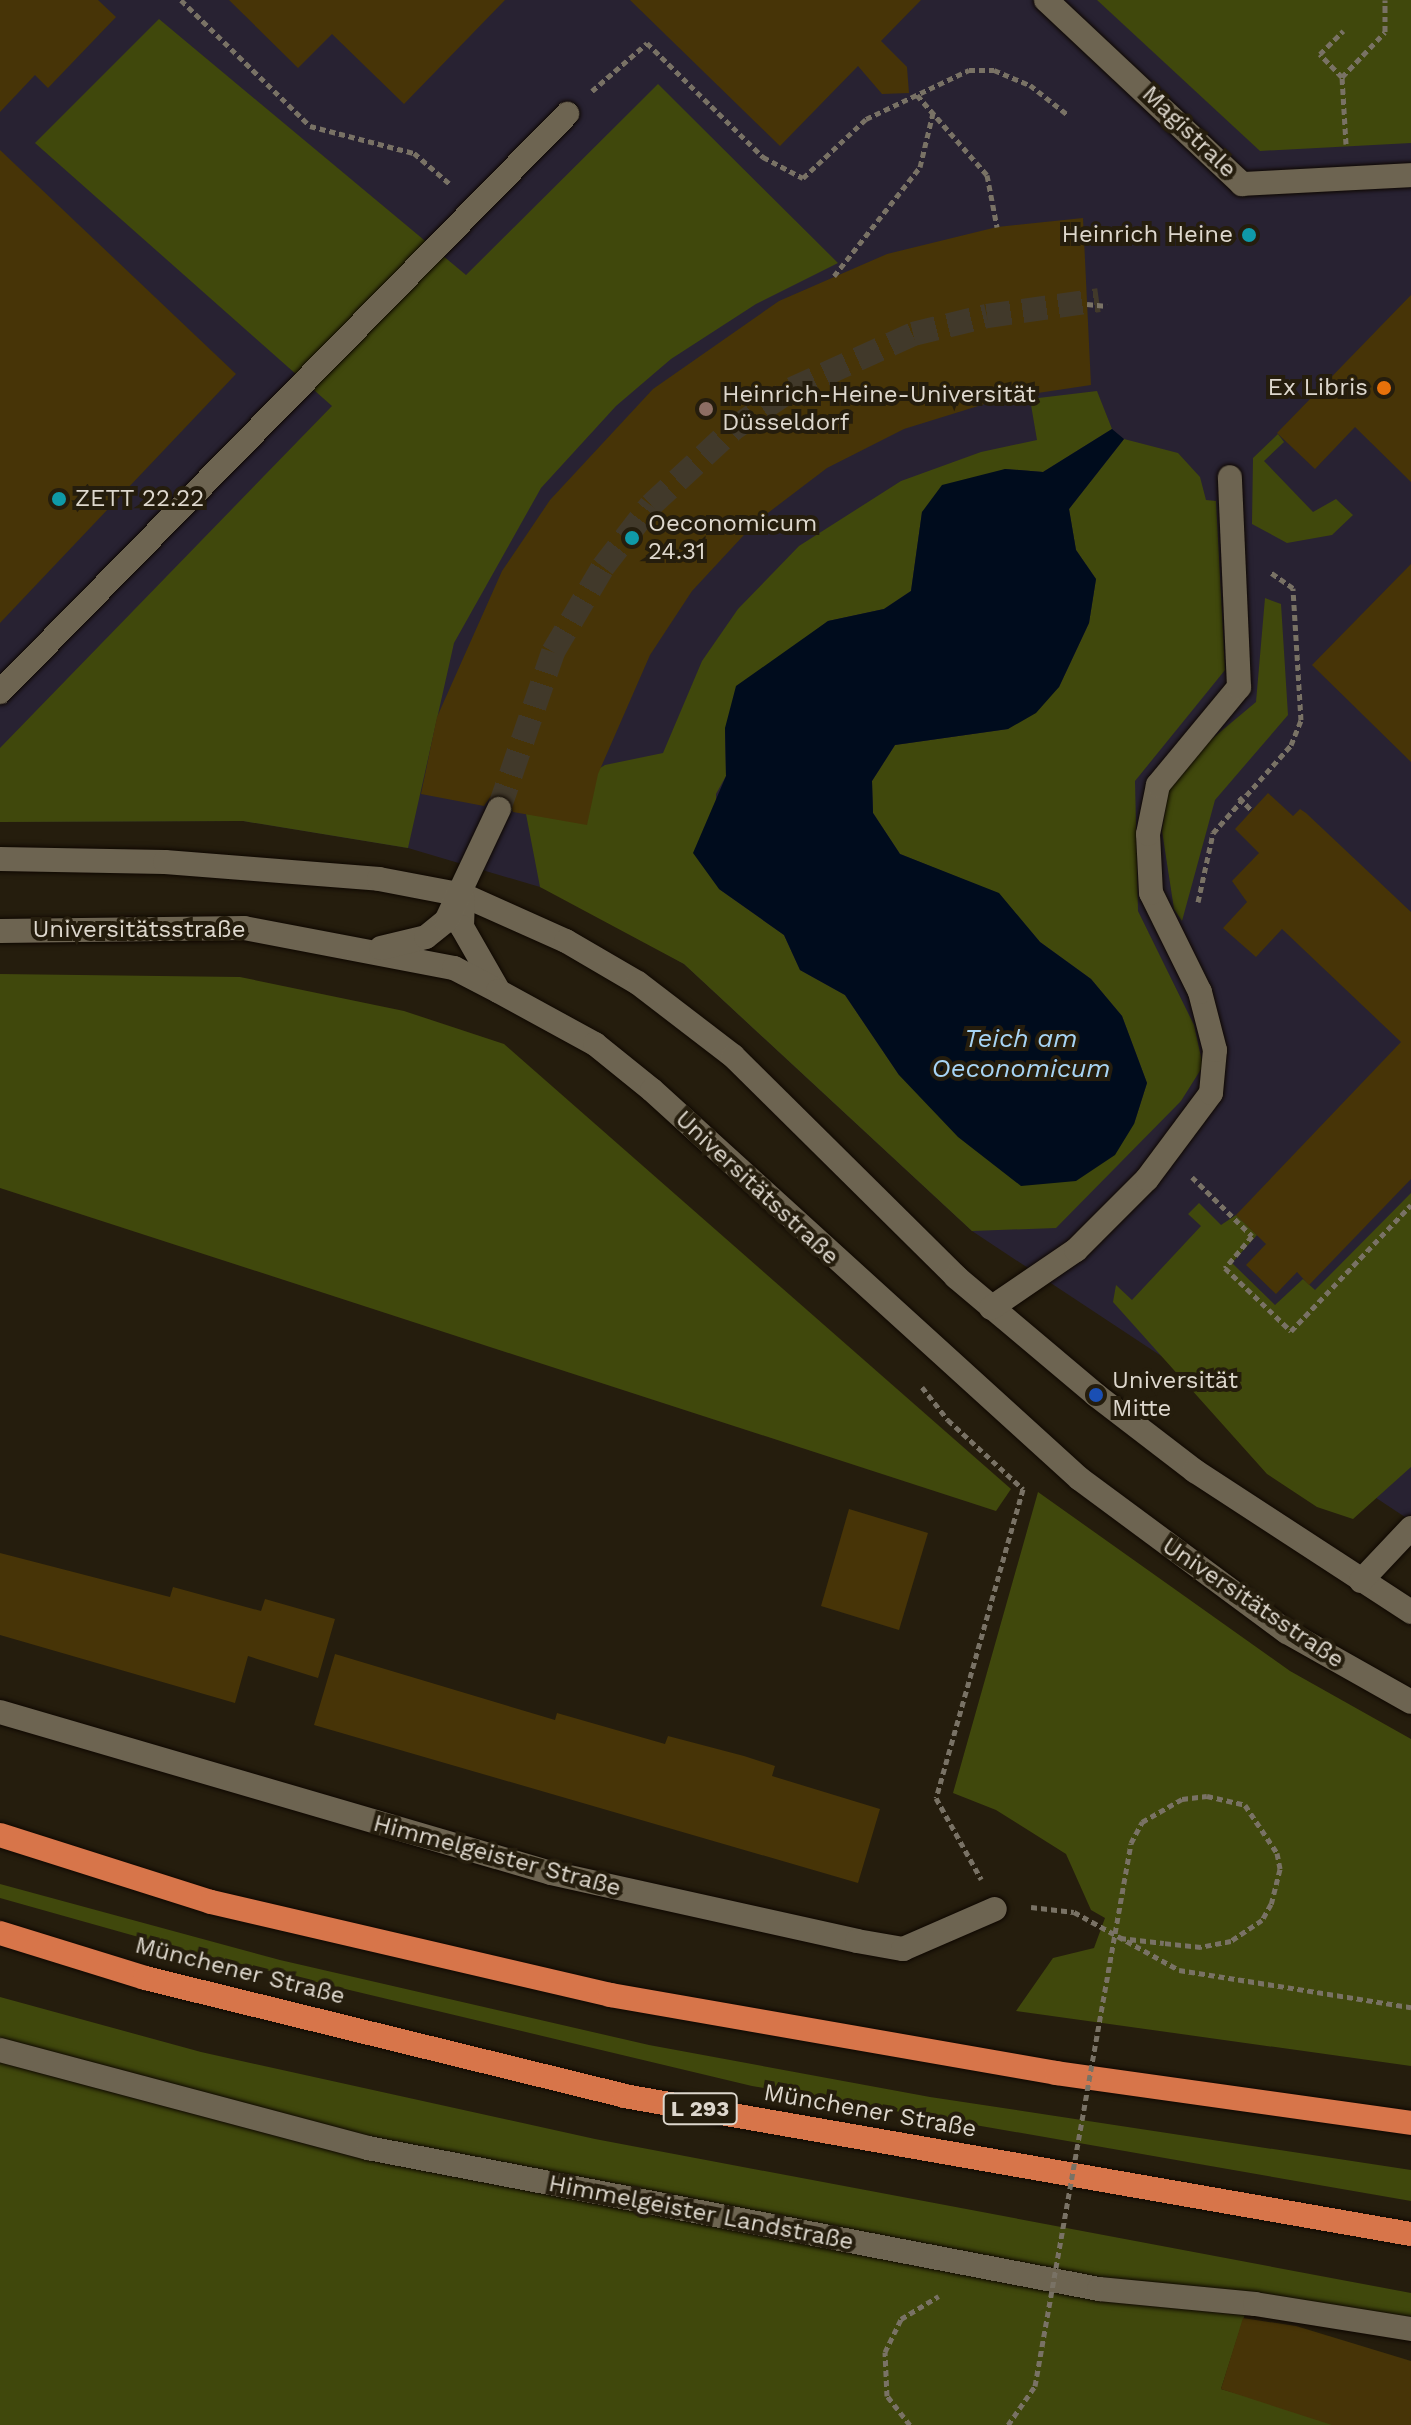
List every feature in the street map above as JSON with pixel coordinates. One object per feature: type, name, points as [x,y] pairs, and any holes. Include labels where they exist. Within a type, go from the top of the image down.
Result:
[{"type":"highway","points":[[0,1835],[211,1902],[610,1995],[1056,2073],[1411,2123]]},
{"type":"highway","name":"Münchener Straße","points":[[0,1933],[145,1978],[624,2096],[1411,2234]]},
{"type":"street","name":"Magistrale","points":[[1046,0],[1242,184],[1411,175]]},
{"type":"street","points":[[0,692],[567,114]]},
{"type":"street","points":[[991,1308],[1076,1250],[1169,1153],[1211,1093],[1215,1050],[1200,992],[1151,893],[1150,807],[1158,785],[1239,687],[1230,477]]},
{"type":"street","points":[[375,949],[426,937],[446,921],[463,895],[499,809]]},
{"type":"street","points":[[0,859],[180,863],[379,879],[463,895],[614,969],[733,1056],[991,1308],[1195,1471],[1411,1612]]},
{"type":"street","points":[[463,895],[462,927],[498,991]]},
{"type":"street","name":"Universitätsstraße","points":[[0,931],[244,928],[375,949],[454,968],[595,1044],[652,1090],[1080,1479],[1287,1632],[1411,1702]]},
{"type":"street","points":[[1361,1581],[1411,1528]]},
{"type":"street","name":"Himmelgeister Straße","points":[[0,1712],[551,1873],[857,1941],[903,1949],[995,1909]]},
{"type":"street","name":"Himmelgeister Landstraße","points":[[0,2050],[368,2148],[1099,2289],[1255,2304],[1411,2329]]},
{"type":"path","points":[[181,0],[310,126],[414,153],[476,206]]},
{"type":"path","points":[[1342,77],[1385,32],[1385,0]]},
{"type":"path","points":[[1343,31],[1320,54],[1342,77],[1346,145]]},
{"type":"path","points":[[567,114],[647,43],[763,157],[803,178],[866,119],[969,70],[994,70],[1030,85],[1068,115]]},
{"type":"path","points":[[917,95],[987,175],[997,227]]},
{"type":"path","points":[[834,276],[920,167],[933,113]]},
{"type":"path","points":[[1087,304],[1107,306]]},
{"type":"path","points":[[1239,797],[1252,811]]},
{"type":"path","points":[[1196,912],[1204,861]]},
{"type":"path","points":[[1169,1153],[1252,1236],[1225,1268],[1291,1331],[1411,1205]]},
{"type":"path","points":[[919,1380],[929,1401],[1023,1489],[936,1798],[965,1841],[995,1909],[1074,1912],[1115,1938],[1179,1970],[1411,2007]]},
{"type":"path","points":[[1008,2425],[1035,2386],[1131,1843],[1142,1822],[1182,1799],[1207,1796],[1245,1805],[1277,1853],[1280,1869],[1271,1904],[1262,1920],[1231,1941],[1201,1947],[1115,1938]]},
{"type":"path","points":[[910,2425],[887,2396],[888,2340],[914,2309],[946,2294]]},
{"type":"shaded area","name":"Heinrich-Heine-Universität Düsseldorf","points":[[0,0],[1411,0],[1411,1521],[972,1231],[684,964],[591,911],[540,887],[408,848],[243,821],[0,822]]},
{"type":"green space","points":[[1097,0],[1411,0],[1411,143],[1260,151]]},
{"type":"green space","points":[[159,19],[466,275],[658,84],[838,263],[756,304],[671,359],[616,406],[541,488],[454,643],[408,848],[243,821],[0,822],[0,748],[332,406],[35,143]]},
{"type":"green space","points":[[1097,391],[1112,429],[1043,472],[1005,469],[922,512],[911,591],[884,609],[828,621],[791,649],[725,728],[726,776],[716,794],[719,889],[784,935],[800,970],[845,995],[899,1075],[1134,1124],[1147,1083],[1122,1016],[1091,979],[1040,942],[999,894],[900,854],[873,813],[872,781],[895,745],[1008,729],[1059,687],[1089,623],[1096,579],[1076,550],[1069,509],[1124,439],[1178,453],[1200,477],[1206,500],[1216,501],[1225,670],[1135,781],[1138,911],[1194,1025],[1203,1066],[1181,1101],[1056,1228],[972,1231],[684,964],[540,887],[526,814],[605,765],[663,753],[702,661],[738,609],[799,546],[901,481],[981,452],[1037,440],[1030,399]]},
{"type":"green space","points":[[1278,434],[1284,442],[1264,461],[1313,512],[1336,499],[1353,515],[1332,535],[1287,543],[1252,524],[1253,458]]},
{"type":"green space","points":[[1265,598],[1281,604],[1288,715],[1215,800],[1182,921],[1174,909],[1162,831],[1168,791],[1207,743],[1256,702]]},
{"type":"green space","points":[[0,974],[240,977],[404,1011],[504,1044],[1011,1489],[996,1511],[0,1188]]},
{"type":"green space","points":[[1411,1193],[1411,1467],[1353,1519],[1317,1507],[1267,1474],[1113,1302],[1116,1285],[1132,1300],[1201,1226],[1188,1214],[1199,1203],[1221,1225],[1236,1215],[1257,1235],[1232,1263],[1275,1305],[1303,1279],[1315,1290]]},
{"type":"green space","points":[[1038,1492],[1290,1671],[1411,1739],[1411,2066],[1016,2011],[1053,1958],[1094,1948],[1105,1918],[1091,1910],[1066,1854],[996,1810],[953,1793]]},
{"type":"green space","points":[[0,1884],[280,1960],[649,2045],[930,2097],[1411,2170],[1411,2201],[752,2086],[199,1954],[0,1898]]},
{"type":"green space","points":[[0,1997],[201,2052],[595,2139],[1411,2293],[1411,2319],[1251,2295],[1221,2389],[1348,2425],[0,2425]]},
{"type":"water","name":"Teich am Oeconomicum","points":[[1112,429],[1124,439],[1069,509],[1076,550],[1096,579],[1089,623],[1059,687],[1036,713],[1008,729],[895,745],[872,781],[873,813],[900,854],[999,893],[1040,942],[1091,979],[1122,1016],[1147,1083],[1134,1124],[1115,1155],[1076,1181],[1021,1186],[958,1137],[899,1075],[845,995],[800,970],[784,935],[719,889],[693,853],[726,776],[725,728],[736,686],[828,621],[884,609],[911,591],[922,512],[942,485],[1005,469],[1043,472]]},
{"type":"building","points":[[0,0],[98,0],[116,17],[48,88],[35,75],[0,112]]},
{"type":"building","points":[[229,0],[505,0],[404,104],[332,34],[298,68]]},
{"type":"building","points":[[630,0],[921,0],[881,41],[907,67],[909,93],[882,94],[858,66],[780,146]]},
{"type":"building","name":"ZETT 22.22","points":[[0,150],[236,374],[0,623]]},
{"type":"building","name":"Oeconomicum 24.31","points":[[1083,218],[1091,385],[1004,398],[904,429],[827,468],[756,522],[692,591],[650,655],[598,774],[587,825],[513,812],[505,795],[491,796],[484,806],[421,794],[437,717],[502,571],[550,500],[653,389],[779,301],[887,254],[997,227]]},
{"type":"building","points":[[1411,295],[1411,482],[1355,427],[1315,469],[1277,433]]},
{"type":"building","points":[[1411,564],[1411,762],[1312,665]]},
{"type":"building","points":[[1268,793],[1293,816],[1300,809],[1306,813],[1411,912],[1411,1179],[1309,1285],[1297,1272],[1276,1294],[1246,1265],[1266,1244],[1236,1215],[1401,1042],[1282,929],[1256,957],[1223,928],[1247,902],[1232,881],[1259,853],[1235,829]]},
{"type":"building","points":[[849,1509],[928,1533],[899,1630],[821,1606]]},
{"type":"building","points":[[0,1553],[170,1597],[173,1587],[261,1611],[265,1599],[335,1619],[318,1678],[248,1656],[235,1703],[0,1635]]},
{"type":"building","points":[[335,1654],[555,1720],[557,1713],[665,1744],[668,1736],[744,1756],[775,1766],[772,1776],[880,1809],[858,1883],[314,1725]]},
{"type":"building","points":[[1243,2318],[1296,2326],[1411,2361],[1411,2425],[1332,2425],[1221,2389]]},
{"type":"tunnel","points":[[499,809],[553,652],[603,567],[651,505],[733,429],[792,389],[913,334],[987,316],[1099,300]]},
{"type":"place","name":"Heinrich Heine","points":[[1249,235]]},
{"type":"place","name":"Ex Libris","points":[[1384,388]]},
{"type":"place","name":"Heinrich-Heine-Universität Düsseldorf","points":[[706,409]]},
{"type":"place","name":"ZETT 22.22","points":[[59,499]]},
{"type":"place","name":"Oeconomicum 24.31","points":[[632,538]]},
{"type":"place","name":"Universität Mitte","points":[[1096,1395]]}]
